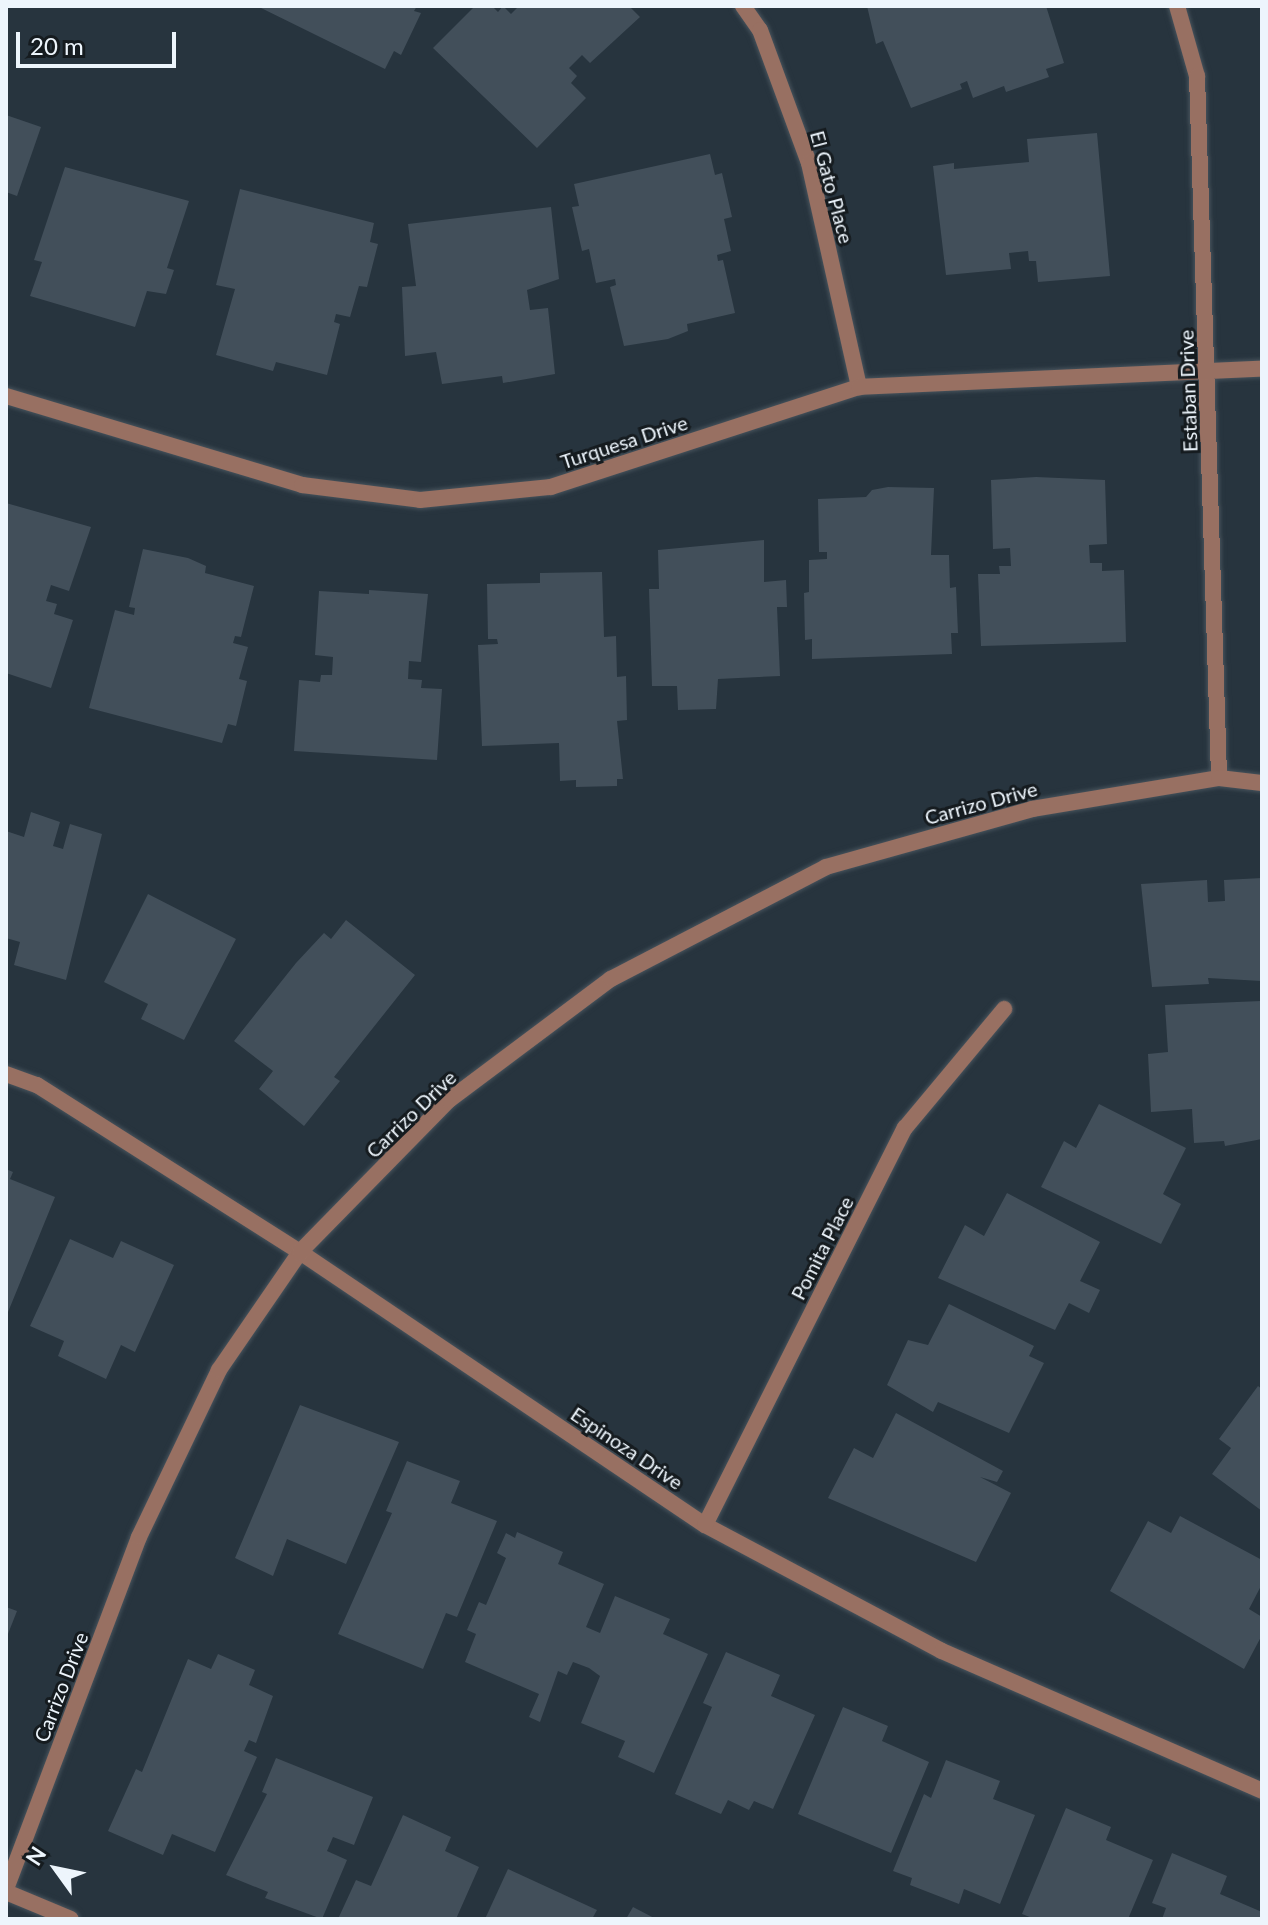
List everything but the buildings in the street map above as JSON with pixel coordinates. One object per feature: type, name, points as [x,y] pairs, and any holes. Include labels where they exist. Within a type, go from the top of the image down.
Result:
[{"type":"street","name":"El Gato Place","points":[[743,6],[760,30],[809,163],[859,387]]},
{"type":"street","name":"Estaban Drive","points":[[1177,6],[1197,76],[1219,778]]},
{"type":"street","name":"Turquesa Drive","points":[[6,396],[302,485],[420,500],[551,487],[859,387],[1262,369]]},
{"type":"street","name":"Carrizo Drive","points":[[6,1891],[176,1451],[219,1370],[300,1252],[449,1100],[611,979],[826,867],[1032,809],[1219,778],[1262,783]]},
{"type":"street","name":"Pomita Place","points":[[705,1525],[905,1128],[1004,1009]]},
{"type":"street","name":"Espinoza Drive","points":[[6,1074],[37,1085],[300,1252],[705,1525],[942,1651],[1262,1791]]},
{"type":"street","points":[[6,1891],[71,1919]]}]
